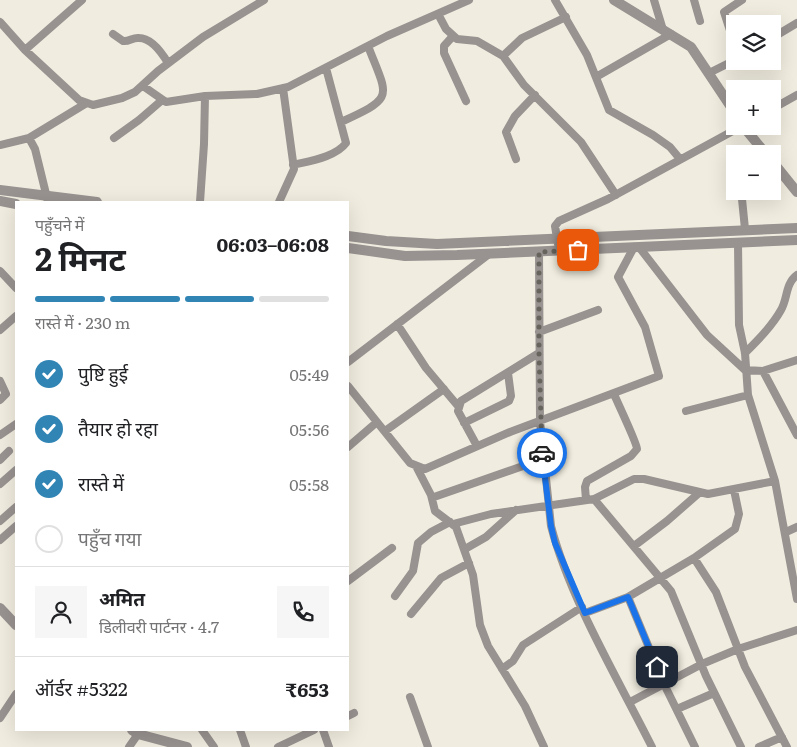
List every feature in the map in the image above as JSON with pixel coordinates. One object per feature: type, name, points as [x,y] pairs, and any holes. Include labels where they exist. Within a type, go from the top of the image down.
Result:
[{"type":"street","points":[[25,50],[82,0]]},
{"type":"street","points":[[0,22],[25,50],[85,104],[93,105],[122,98],[142,86],[168,63],[203,37],[264,0]]},
{"type":"street","points":[[142,86],[161,101],[172,102],[205,96],[257,94],[283,88],[368,46],[470,0]]},
{"type":"street","points":[[555,0],[577,35],[609,110],[653,135],[670,147],[680,159]]},
{"type":"street","points":[[614,0],[691,47],[726,99]]},
{"type":"street","points":[[654,0],[667,32]]},
{"type":"street","points":[[694,0],[700,21]]},
{"type":"street","points":[[726,18],[724,12],[742,0]]},
{"type":"street","points":[[438,14],[457,40],[477,41],[503,56],[535,95],[581,142],[616,195]]},
{"type":"street","points":[[503,56],[522,38],[566,17]]},
{"type":"street","points":[[781,33],[797,23]]},
{"type":"street","points":[[596,77],[667,32]]},
{"type":"street","points":[[113,34],[123,41],[140,38],[146,40],[157,47],[168,63]]},
{"type":"street","points":[[453,36],[444,46],[444,53],[466,101]]},
{"type":"street","points":[[341,122],[375,106],[383,95],[384,87],[368,46]]},
{"type":"street","points":[[709,73],[726,64]]},
{"type":"street","points":[[293,165],[342,149],[347,140],[326,68]]},
{"type":"street","points":[[280,201],[292,178],[293,165],[283,88]]},
{"type":"street","points":[[516,159],[506,132],[515,116],[535,95]]},
{"type":"street","points":[[781,104],[797,95]]},
{"type":"street","points":[[200,201],[205,96]]},
{"type":"street","points":[[114,138],[161,101]]},
{"type":"street","points":[[0,145],[29,138],[85,104]]},
{"type":"street","points":[[559,250],[556,224],[616,195],[726,135]]},
{"type":"street","points":[[750,135],[758,145]]},
{"type":"street","points":[[29,138],[35,149],[48,200]]},
{"type":"street","points":[[781,169],[794,181],[797,192]]},
{"type":"street","points":[[0,190],[48,200],[72,201]]},
{"type":"street","points":[[742,200],[745,230]]},
{"type":"street","points":[[0,201],[15,204]]},
{"type":"street","points":[[349,236],[414,244],[797,228]]},
{"type":"street","points":[[349,248],[406,256],[797,240]]},
{"type":"street","points":[[738,243],[739,325],[745,353],[748,394],[775,481],[797,599]]},
{"type":"street","points":[[637,247],[707,336],[745,370],[763,371],[797,360]]},
{"type":"street","points":[[349,387],[410,463],[417,468],[425,469],[477,446],[659,376],[645,327],[618,277],[637,247]]},
{"type":"street","points":[[539,252],[540,422],[548,504],[555,543],[584,610],[652,747]]},
{"type":"street","points":[[349,358],[489,254]]},
{"type":"street","points":[[0,271],[15,287]]},
{"type":"street","points":[[745,353],[777,317],[783,306],[789,282],[797,275]]},
{"type":"street","points":[[539,332],[598,310]]},
{"type":"street","points":[[0,330],[15,317]]},
{"type":"street","points":[[397,324],[426,368],[458,406],[458,411],[477,446]]},
{"type":"street","points":[[458,406],[461,401],[508,374],[539,353]]},
{"type":"street","points":[[763,371],[797,435]]},
{"type":"street","points":[[464,423],[509,401],[511,396],[508,374]]},
{"type":"street","points":[[0,381],[6,390],[6,394],[0,400]]},
{"type":"street","points":[[384,431],[444,389]]},
{"type":"street","points":[[614,394],[626,425],[637,443],[637,449],[631,456],[587,481],[584,486],[590,499],[662,578],[679,605],[714,693],[741,747]]},
{"type":"street","points":[[686,411],[748,394]]},
{"type":"street","points":[[349,446],[377,422]]},
{"type":"street","points":[[0,435],[15,425]]},
{"type":"street","points":[[0,460],[9,451]]},
{"type":"street","points":[[430,495],[440,496],[543,459]]},
{"type":"street","points":[[417,468],[430,495],[435,511],[451,523],[464,549],[469,563],[480,625],[488,646],[525,706],[544,747]]},
{"type":"street","points":[[0,484],[15,471]]},
{"type":"street","points":[[395,596],[412,571],[418,543],[431,532],[451,523],[548,504],[590,499],[634,479],[644,479],[708,494],[775,481]]},
{"type":"street","points":[[502,669],[513,660],[523,645],[584,610],[628,597],[694,558],[735,529],[739,514],[734,490]]},
{"type":"street","points":[[634,546],[667,522],[699,492]]},
{"type":"street","points":[[0,521],[15,508]]},
{"type":"street","points":[[464,549],[486,537],[517,510]]},
{"type":"street","points":[[0,540],[15,527]]},
{"type":"street","points":[[786,532],[797,527]]},
{"type":"street","points":[[349,580],[392,548]]},
{"type":"street","points":[[694,558],[716,592],[738,649],[787,747]]},
{"type":"street","points":[[411,614],[441,578],[469,563]]},
{"type":"street","points":[[628,597],[664,684],[695,747]]},
{"type":"street","points":[[0,608],[15,624]]},
{"type":"street","points":[[630,702],[702,664],[738,649],[797,630]]},
{"type":"street","points":[[677,709],[714,693]]},
{"type":"street","points":[[0,718],[15,696]]},
{"type":"street","points":[[410,697],[428,747]]},
{"type":"street","points":[[203,731],[214,747]]},
{"type":"street","points":[[240,731],[246,747]]},
{"type":"street","points":[[278,747],[312,731]]},
{"type":"street","points":[[323,731],[329,747]]},
{"type":"street","points":[[129,747],[135,732],[187,747]]},
{"type":"street","points":[[759,747],[782,737]]},
{"type":"way so far","points":[[542,453],[540,422],[539,252],[578,250]]},
{"type":"route","points":[[542,453],[551,526],[555,543],[585,613],[628,597],[657,667]]}]
